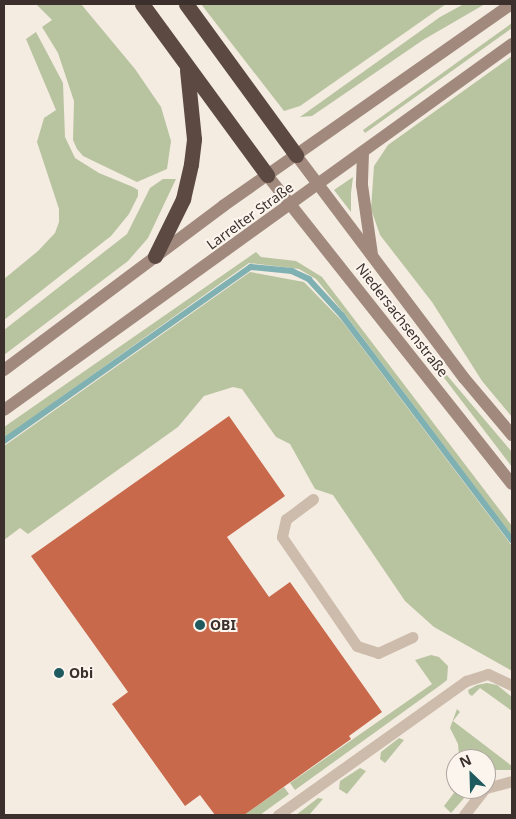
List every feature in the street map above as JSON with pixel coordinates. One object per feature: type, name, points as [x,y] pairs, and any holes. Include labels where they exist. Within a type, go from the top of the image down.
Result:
[{"type":"highway","points":[[142,4],[187,70],[267,175]]},
{"type":"highway","points":[[186,4],[296,155]]},
{"type":"highway","points":[[155,256],[183,199],[192,164],[194,139],[187,70]]},
{"type":"main road","name":"Larrelter Straße","points":[[4,370],[155,256],[267,175],[512,4]]},
{"type":"main road","name":"Larrelter Straße","points":[[4,410],[292,205],[512,44]]},
{"type":"main road","points":[[363,153],[363,204],[373,258]]},
{"type":"main road","name":"Niedersachsenstraße","points":[[296,155],[373,258],[512,436]]},
{"type":"main road","name":"Niedersachsenstraße","points":[[267,175],[512,484]]},
{"type":"lane","points":[[313,499],[286,519],[282,537],[357,646],[378,653],[413,637]]},
{"type":"lane","points":[[278,815],[466,681],[488,674],[498,676],[512,685]]},
{"type":"lane","points":[[496,785],[512,781]]},
{"type":"lane","points":[[464,815],[476,799]]},
{"type":"green space","points":[[36,4],[81,4],[135,69],[161,107],[171,141],[167,169],[137,182],[83,156],[77,149],[73,140],[74,101],[58,53],[42,27],[52,20]]},
{"type":"green space","points":[[201,4],[446,4],[300,106],[284,111]]},
{"type":"green space","points":[[464,4],[485,4],[423,40],[312,116],[300,117],[440,17]]},
{"type":"green space","points":[[512,23],[512,28],[365,133],[363,130]]},
{"type":"green space","points":[[36,32],[63,83],[65,137],[75,158],[99,173],[138,190],[138,196],[129,214],[111,236],[4,320],[4,279],[38,251],[55,233],[59,222],[59,209],[37,142],[44,118],[56,110],[26,39]]},
{"type":"green space","points":[[512,56],[512,417],[482,381],[432,302],[380,235],[371,209],[374,166],[388,145]]},
{"type":"green space","points":[[353,177],[351,193],[351,212],[334,190]]},
{"type":"green space","points":[[163,179],[176,179],[148,238],[128,261],[4,355],[4,330],[127,234],[150,188]]},
{"type":"green space","points":[[256,252],[261,257],[296,261],[322,277],[512,526],[512,536],[348,318],[316,279],[299,269],[249,263],[4,438],[4,427]]},
{"type":"green space","points":[[250,272],[304,282],[342,321],[512,546],[512,671],[434,627],[405,601],[333,495],[315,489],[290,444],[276,437],[242,389],[233,387],[204,396],[178,427],[28,534],[20,528],[4,540],[4,446]]},
{"type":"green space","points":[[429,358],[440,367],[512,452],[512,467]]},
{"type":"green space","points":[[431,655],[439,657],[448,666],[447,680],[295,790],[290,783],[432,684],[415,660]]},
{"type":"green space","points":[[487,683],[497,685],[512,697],[512,711],[480,688],[472,696],[469,694],[468,690],[477,685]]},
{"type":"green space","points":[[457,709],[460,712],[453,721],[490,749],[458,749],[450,728]]},
{"type":"green space","points":[[399,738],[404,740],[385,763],[380,759],[381,752]]},
{"type":"green space","points":[[496,754],[512,766],[512,770],[496,770]]},
{"type":"green space","points":[[360,768],[366,771],[347,794],[339,789],[340,781]]},
{"type":"green space","points":[[284,787],[289,794],[260,815],[244,815]]},
{"type":"green space","points":[[318,798],[323,799],[309,815],[296,815]]},
{"type":"green space","points":[[449,799],[463,799],[451,813],[444,806]]},
{"type":"building","name":"OBI","points":[[229,416],[285,496],[227,537],[269,597],[290,582],[382,712],[349,736],[351,739],[244,815],[215,815],[200,795],[185,806],[112,704],[128,692],[31,556]]},
{"type":"waterway","points":[[4,441],[251,267],[292,271],[309,279],[342,315],[512,540]]},
{"type":"place","name":"OBI","points":[[200,625]]},
{"type":"place","name":"Obi","points":[[59,673]]}]
